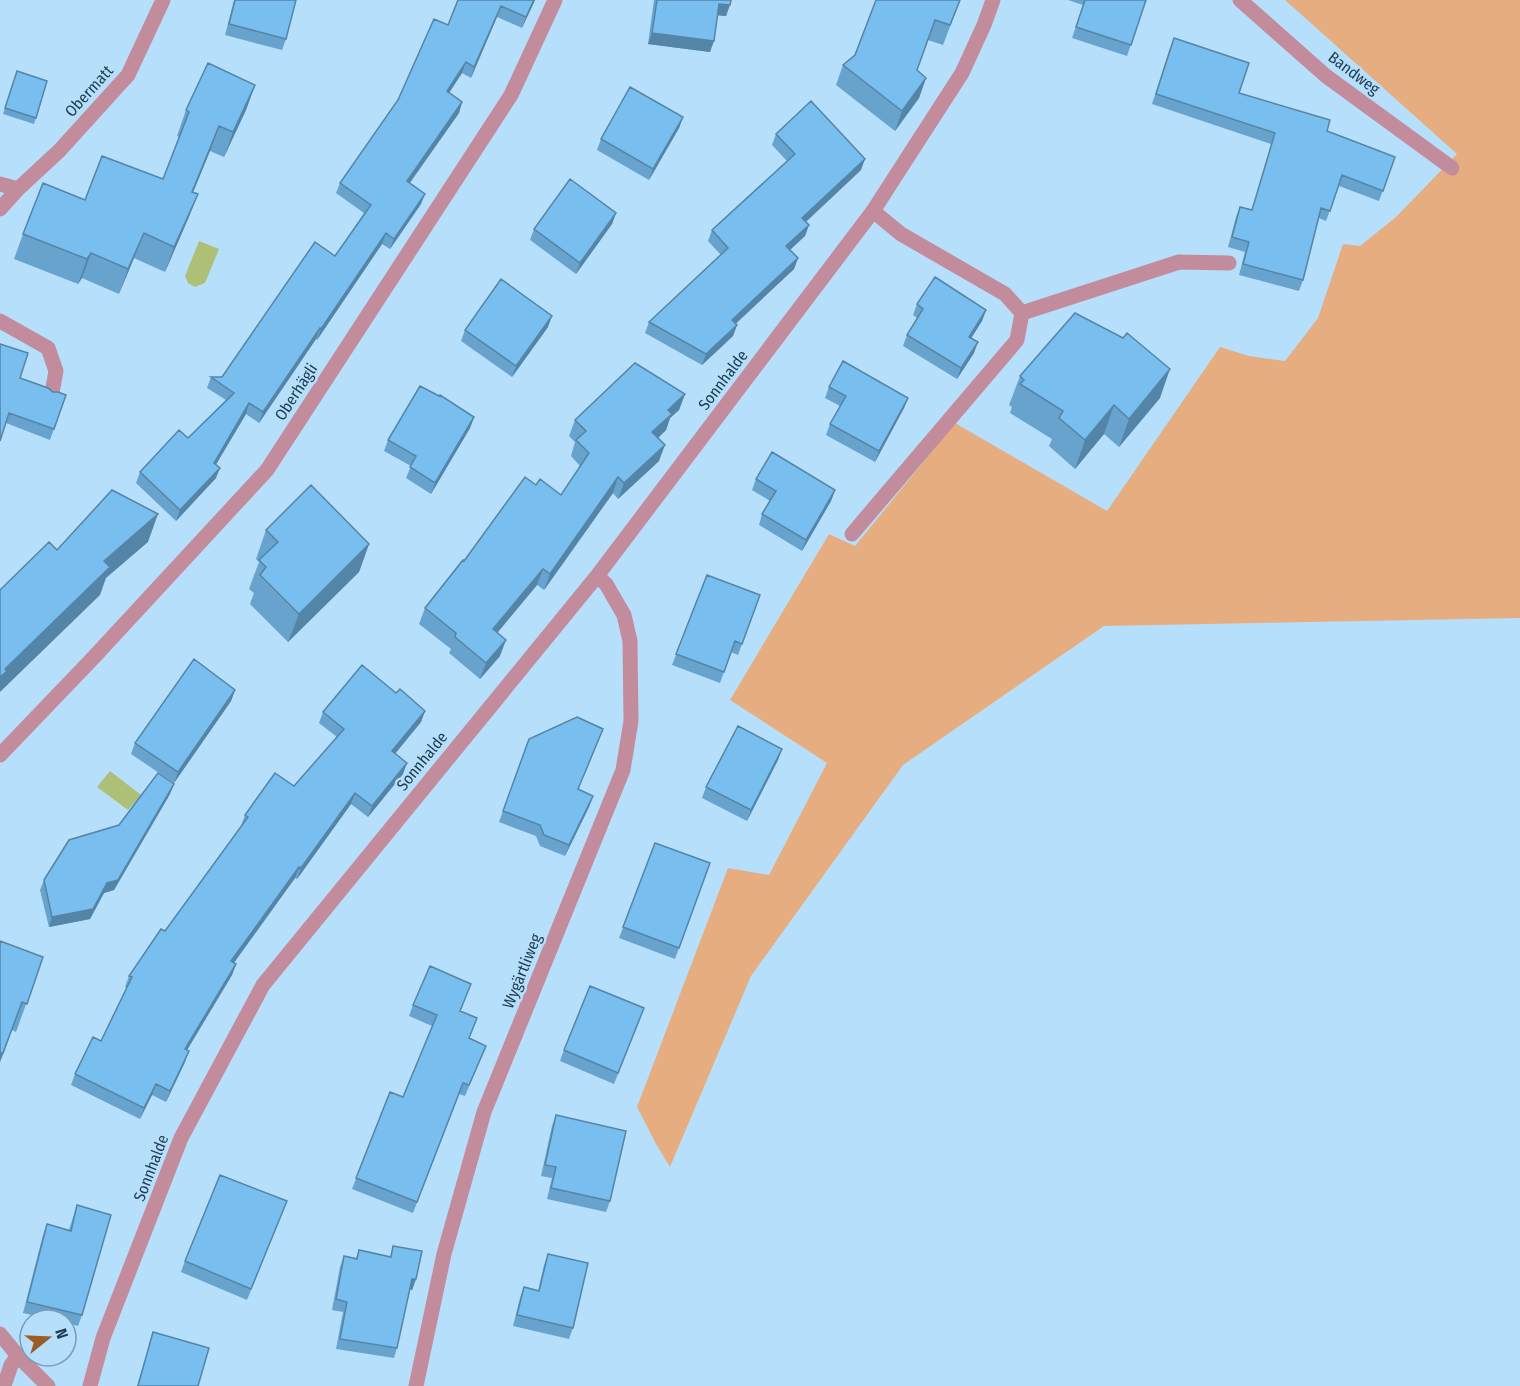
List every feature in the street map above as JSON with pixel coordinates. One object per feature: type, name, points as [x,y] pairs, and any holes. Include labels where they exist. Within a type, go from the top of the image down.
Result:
[{"type":"street","name":"Obermatt","points":[[0,209],[59,151],[128,75],[163,0]]},
{"type":"street","name":"Oberhägli","points":[[0,755],[267,470],[511,95],[555,0]]},
{"type":"street","name":"Sonnhalde","points":[[90,1386],[103,1338],[181,1138],[263,985],[597,576],[873,211],[962,73],[993,0]]},
{"type":"street","name":"Bandweg","points":[[1240,0],[1326,76],[1452,168]]},
{"type":"street","points":[[0,184],[18,189]]},
{"type":"street","points":[[873,211],[901,234],[1005,294],[1022,313]]},
{"type":"street","points":[[1022,313],[1179,262],[1230,263]]},
{"type":"street","points":[[852,534],[1017,340],[1022,313]]},
{"type":"street","points":[[0,321],[48,348],[56,371],[52,393]]},
{"type":"street","name":"Wygärtliweg","points":[[416,1386],[444,1254],[484,1112],[623,770],[631,721],[630,641],[624,615],[606,584],[597,576]]},
{"type":"street","points":[[0,1334],[18,1356],[11,1365],[4,1386]]},
{"type":"street","points":[[30,1368],[48,1386]]},
{"type":"shaded area","points":[[1285,0],[1520,0],[1520,618],[1104,626],[903,765],[751,976],[670,1167],[637,1107],[728,868],[769,875],[827,763],[730,700],[829,534],[855,546],[955,423],[1107,511],[1220,347],[1249,356],[1285,361],[1318,318],[1343,244],[1360,246],[1396,217],[1457,154]]},
{"type":"shaded area","points":[[199,241],[219,249],[205,283],[195,287],[188,283],[185,276]]},
{"type":"shaded area","points":[[110,771],[141,795],[128,810],[97,787]]},
{"type":"building","points":[[235,0],[296,0],[286,39],[229,24]]},
{"type":"building","points":[[458,0],[534,0],[526,17],[501,6],[474,67],[466,62],[447,91],[462,102],[407,181],[425,194],[394,239],[386,233],[263,412],[249,403],[214,463],[220,468],[180,510],[140,472],[179,430],[188,438],[234,393],[211,377],[222,377],[315,242],[335,256],[371,205],[340,183],[398,100],[434,19],[448,25]]},
{"type":"building","points":[[657,0],[731,0],[730,5],[719,4],[714,41],[652,33]]},
{"type":"building","points":[[876,0],[960,0],[950,25],[935,20],[917,70],[926,78],[902,111],[843,65],[855,55]]},
{"type":"building","points":[[1085,0],[1146,0],[1131,45],[1076,27]]},
{"type":"building","points":[[1174,38],[1249,63],[1239,93],[1330,120],[1327,131],[1395,157],[1383,191],[1342,175],[1330,211],[1321,208],[1303,280],[1243,264],[1249,242],[1232,237],[1240,207],[1252,210],[1275,133],[1156,94]]},
{"type":"building","points":[[208,63],[255,85],[233,132],[219,126],[192,192],[198,194],[174,247],[144,233],[128,269],[91,253],[87,259],[23,234],[43,183],[85,200],[102,156],[163,179],[189,112],[186,110]]},
{"type":"building","points":[[17,71],[47,81],[36,118],[5,108]]},
{"type":"building","points":[[630,87],[683,117],[653,169],[601,139]]},
{"type":"building","points":[[811,101],[865,159],[802,218],[809,225],[786,246],[798,258],[732,320],[737,325],[706,354],[649,322],[728,248],[712,230],[795,154],[776,134]]},
{"type":"building","points":[[570,179],[616,213],[580,263],[534,229]]},
{"type":"building","points":[[935,277],[986,310],[969,337],[978,342],[961,368],[907,335],[923,309],[917,304]]},
{"type":"building","points":[[501,279],[552,316],[516,366],[465,330]]},
{"type":"building","points":[[1075,313],[1123,338],[1127,333],[1170,369],[1129,419],[1114,405],[1085,440],[1059,418],[1063,411],[1020,384],[1024,380],[1020,376]]},
{"type":"building","points":[[0,344],[28,353],[20,378],[66,395],[54,429],[9,413],[0,441]]},
{"type":"building","points":[[843,361],[908,398],[879,451],[830,424],[846,396],[829,387]]},
{"type":"building","points":[[635,363],[685,394],[668,410],[672,414],[652,432],[665,445],[624,483],[618,477],[550,574],[543,569],[493,629],[506,640],[486,663],[455,637],[456,633],[425,608],[464,561],[525,477],[536,485],[540,479],[561,495],[589,453],[576,440],[586,431],[575,420]]},
{"type":"building","points":[[420,386],[440,395],[474,417],[435,483],[410,467],[416,456],[388,440]]},
{"type":"building","points":[[772,452],[835,490],[806,540],[762,514],[776,491],[756,479]]},
{"type":"building","points":[[311,485],[369,544],[299,614],[260,575],[266,567],[259,560],[278,542],[266,530]]},
{"type":"building","points":[[112,490],[158,514],[104,561],[110,567],[5,669],[7,671],[0,677],[0,590],[49,542],[57,550]]},
{"type":"building","points":[[707,575],[760,595],[742,644],[735,641],[724,672],[676,654]]},
{"type":"building","points":[[194,659],[235,690],[178,772],[135,743]]},
{"type":"building","points":[[362,665],[396,693],[400,689],[425,711],[392,751],[407,763],[372,806],[355,793],[231,961],[236,964],[185,1049],[189,1051],[170,1091],[156,1084],[144,1108],[75,1074],[93,1037],[101,1041],[132,977],[129,976],[161,929],[165,931],[248,817],[245,815],[275,773],[294,786],[344,729],[323,712]]},
{"type":"building","points":[[577,717],[603,729],[578,789],[593,796],[569,845],[544,835],[540,825],[503,811],[529,739]]},
{"type":"building","points":[[738,726],[782,749],[751,810],[706,787]]},
{"type":"building","points":[[158,773],[174,784],[118,880],[107,883],[93,909],[52,917],[44,880],[69,840],[119,825]]},
{"type":"building","points":[[655,843],[710,863],[679,948],[623,927]]},
{"type":"building","points":[[0,941],[43,957],[27,1004],[22,1002],[3,1053],[0,1053]]},
{"type":"building","points":[[430,966],[471,984],[460,1011],[477,1018],[469,1038],[486,1046],[469,1085],[463,1083],[417,1202],[356,1178],[390,1092],[403,1097],[437,1015],[413,1005]]},
{"type":"building","points":[[590,986],[644,1008],[618,1073],[564,1050]]},
{"type":"building","points":[[556,1115],[626,1131],[610,1201],[551,1188],[556,1167],[545,1165]]},
{"type":"building","points":[[220,1175],[287,1201],[251,1289],[185,1261]]},
{"type":"building","points":[[77,1205],[111,1215],[82,1315],[78,1314],[78,1308],[52,1308],[27,1302],[47,1224],[71,1231]]},
{"type":"building","points":[[393,1246],[422,1251],[416,1279],[412,1279],[397,1348],[340,1339],[347,1302],[336,1299],[344,1256],[357,1259],[359,1250],[391,1257]]},
{"type":"building","points":[[548,1254],[588,1263],[573,1328],[517,1315],[524,1287],[539,1291]]},
{"type":"building","points":[[153,1332],[209,1348],[198,1386],[138,1386]]}]
